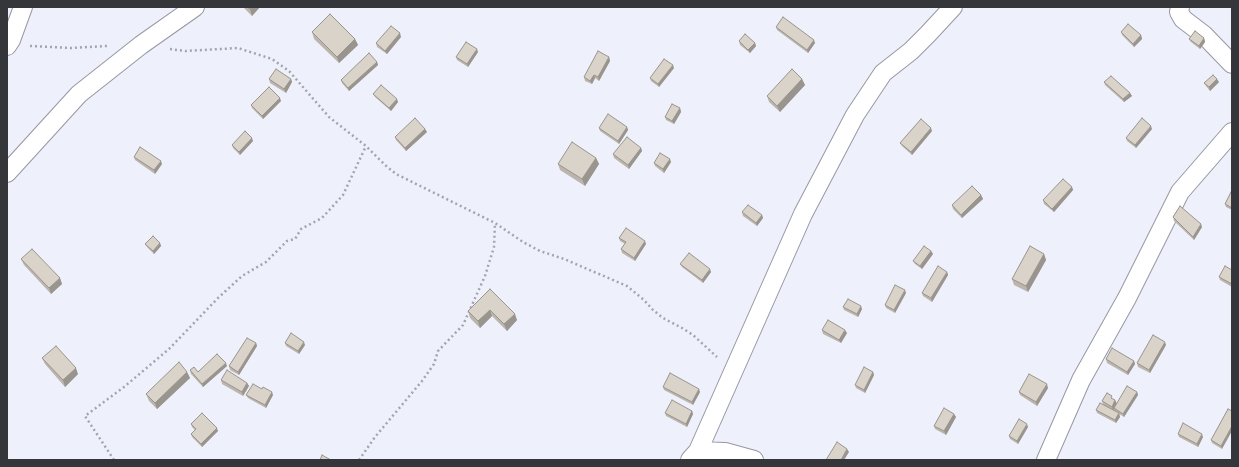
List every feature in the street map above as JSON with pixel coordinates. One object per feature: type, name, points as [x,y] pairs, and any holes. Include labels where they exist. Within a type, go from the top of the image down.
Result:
[{"type":"street","points":[[9,43],[23,7]]},
{"type":"street","points":[[7,173],[79,94],[141,45],[195,7]]},
{"type":"street","points":[[694,455],[803,214],[855,115],[883,73],[911,51],[953,7]]},
{"type":"street","points":[[1180,7],[1178,12],[1183,19],[1204,35],[1232,64]]},
{"type":"street","points":[[1046,460],[1081,380],[1127,298],[1180,192],[1232,132]]},
{"type":"street","points":[[694,455],[725,452],[754,460]]},
{"type":"path","points":[[9,43],[22,46],[70,48],[110,46]]},
{"type":"path","points":[[141,45],[185,51],[238,48],[272,59],[289,71],[329,117],[366,146],[396,174],[495,224],[540,251],[564,259],[627,286],[663,318],[693,335],[733,371]]},
{"type":"path","points":[[114,460],[85,416],[124,387],[168,349],[242,276],[266,262],[287,241],[295,239],[301,229],[322,218],[343,195],[366,146]]},
{"type":"path","points":[[358,460],[375,437],[422,381],[434,364],[438,351],[463,325],[485,276],[494,247],[495,224]]},
{"type":"building","points":[[330,14],[355,39],[337,57],[312,32]]},
{"type":"building","points":[[783,17],[814,40],[807,50],[776,27]]},
{"type":"building","points":[[1128,24],[1141,35],[1133,44],[1121,32]]},
{"type":"building","points":[[391,26],[400,33],[385,51],[376,43]]},
{"type":"building","points":[[1195,31],[1204,38],[1199,46],[1189,39]]},
{"type":"building","points":[[745,34],[755,43],[748,50],[739,41]]},
{"type":"building","points":[[466,42],[477,49],[467,64],[456,57]]},
{"type":"building","points":[[598,51],[609,57],[598,77],[594,75],[590,81],[584,77]]},
{"type":"building","points":[[369,53],[377,62],[348,88],[341,80]]},
{"type":"building","points":[[664,59],[673,65],[658,84],[650,78]]},
{"type":"building","points":[[276,69],[291,79],[284,89],[269,79]]},
{"type":"building","points":[[792,69],[802,79],[777,106],[767,96]]},
{"type":"building","points":[[1213,75],[1217,79],[1209,87],[1204,83]]},
{"type":"building","points":[[1111,76],[1130,93],[1123,99],[1104,82]]},
{"type":"building","points":[[381,85],[397,99],[389,108],[373,94]]},
{"type":"building","points":[[269,87],[280,98],[262,116],[251,105]]},
{"type":"building","points":[[672,104],[680,108],[672,121],[665,117]]},
{"type":"building","points":[[608,114],[627,127],[618,141],[599,128]]},
{"type":"building","points":[[415,118],[425,129],[405,148],[395,137]]},
{"type":"building","points":[[1142,118],[1151,126],[1135,145],[1126,138]]},
{"type":"building","points":[[921,119],[931,128],[911,152],[900,143]]},
{"type":"building","points":[[245,131],[252,138],[239,152],[232,145]]},
{"type":"building","points":[[627,137],[641,148],[628,165],[613,154]]},
{"type":"building","points":[[572,142],[596,158],[582,179],[558,164]]},
{"type":"building","points":[[140,147],[161,161],[154,170],[134,157]]},
{"type":"building","points":[[660,153],[670,159],[663,169],[654,163]]},
{"type":"building","points":[[1063,179],[1072,187],[1052,209],[1043,200]]},
{"type":"building","points":[[972,186],[981,195],[961,215],[952,205]]},
{"type":"building","points":[[1232,190],[1232,208],[1225,204]]},
{"type":"building","points":[[748,205],[762,215],[756,223],[742,212]]},
{"type":"building","points":[[1180,206],[1201,224],[1193,237],[1173,217]]},
{"type":"building","points":[[626,228],[645,241],[634,258],[621,249],[626,242],[619,238]]},
{"type":"building","points":[[153,236],[160,243],[153,251],[145,244]]},
{"type":"building","points":[[924,246],[931,251],[920,266],[913,261]]},
{"type":"building","points":[[1030,246],[1044,254],[1026,286],[1012,279]]},
{"type":"building","points":[[32,249],[60,278],[49,288],[21,259]]},
{"type":"building","points":[[689,253],[710,269],[702,280],[680,264]]},
{"type":"building","points":[[938,266],[947,272],[931,298],[922,293]]},
{"type":"building","points":[[1225,266],[1232,270],[1232,284],[1219,277]]},
{"type":"building","points":[[895,285],[905,290],[894,310],[885,305]]},
{"type":"building","points":[[490,289],[515,314],[504,324],[490,310],[478,321],[468,311]]},
{"type":"building","points":[[848,299],[861,306],[857,314],[843,307]]},
{"type":"building","points":[[828,320],[845,330],[839,340],[822,330]]},
{"type":"building","points":[[291,333],[304,342],[298,351],[285,343]]},
{"type":"building","points":[[1153,335],[1165,342],[1149,370],[1137,363]]},
{"type":"building","points":[[247,338],[256,343],[238,372],[229,366]]},
{"type":"building","points":[[56,346],[76,368],[63,380],[42,358]]},
{"type":"building","points":[[1112,348],[1134,361],[1127,372],[1106,359]]},
{"type":"building","points":[[217,354],[226,363],[202,384],[190,370],[194,367],[198,372]]},
{"type":"building","points":[[179,362],[187,372],[155,403],[146,394]]},
{"type":"building","points":[[864,367],[873,372],[864,390],[855,385]]},
{"type":"building","points":[[227,370],[247,383],[242,392],[221,380]]},
{"type":"building","points":[[670,373],[699,389],[692,402],[663,387]]},
{"type":"building","points":[[1029,374],[1047,384],[1036,402],[1019,392]]},
{"type":"building","points":[[253,384],[272,392],[265,405],[246,395]]},
{"type":"building","points":[[1127,386],[1137,392],[1123,414],[1114,408]]},
{"type":"building","points":[[1107,393],[1115,400],[1112,407],[1102,401]]},
{"type":"building","points":[[672,400],[692,411],[686,424],[665,413]]},
{"type":"building","points":[[1100,403],[1119,413],[1115,420],[1096,410]]},
{"type":"building","points":[[944,408],[954,414],[944,431],[934,426]]},
{"type":"building","points":[[1228,409],[1232,411],[1232,426],[1221,446],[1211,440]]},
{"type":"building","points":[[202,413],[217,428],[201,444],[191,434],[196,429],[191,424]]},
{"type":"building","points":[[1019,419],[1027,424],[1017,441],[1009,436]]},
{"type":"building","points":[[1183,423],[1202,434],[1197,444],[1178,434]]},
{"type":"building","points":[[837,442],[847,449],[841,460],[826,460]]},
{"type":"building","points":[[322,455],[331,460],[320,460]]}]
